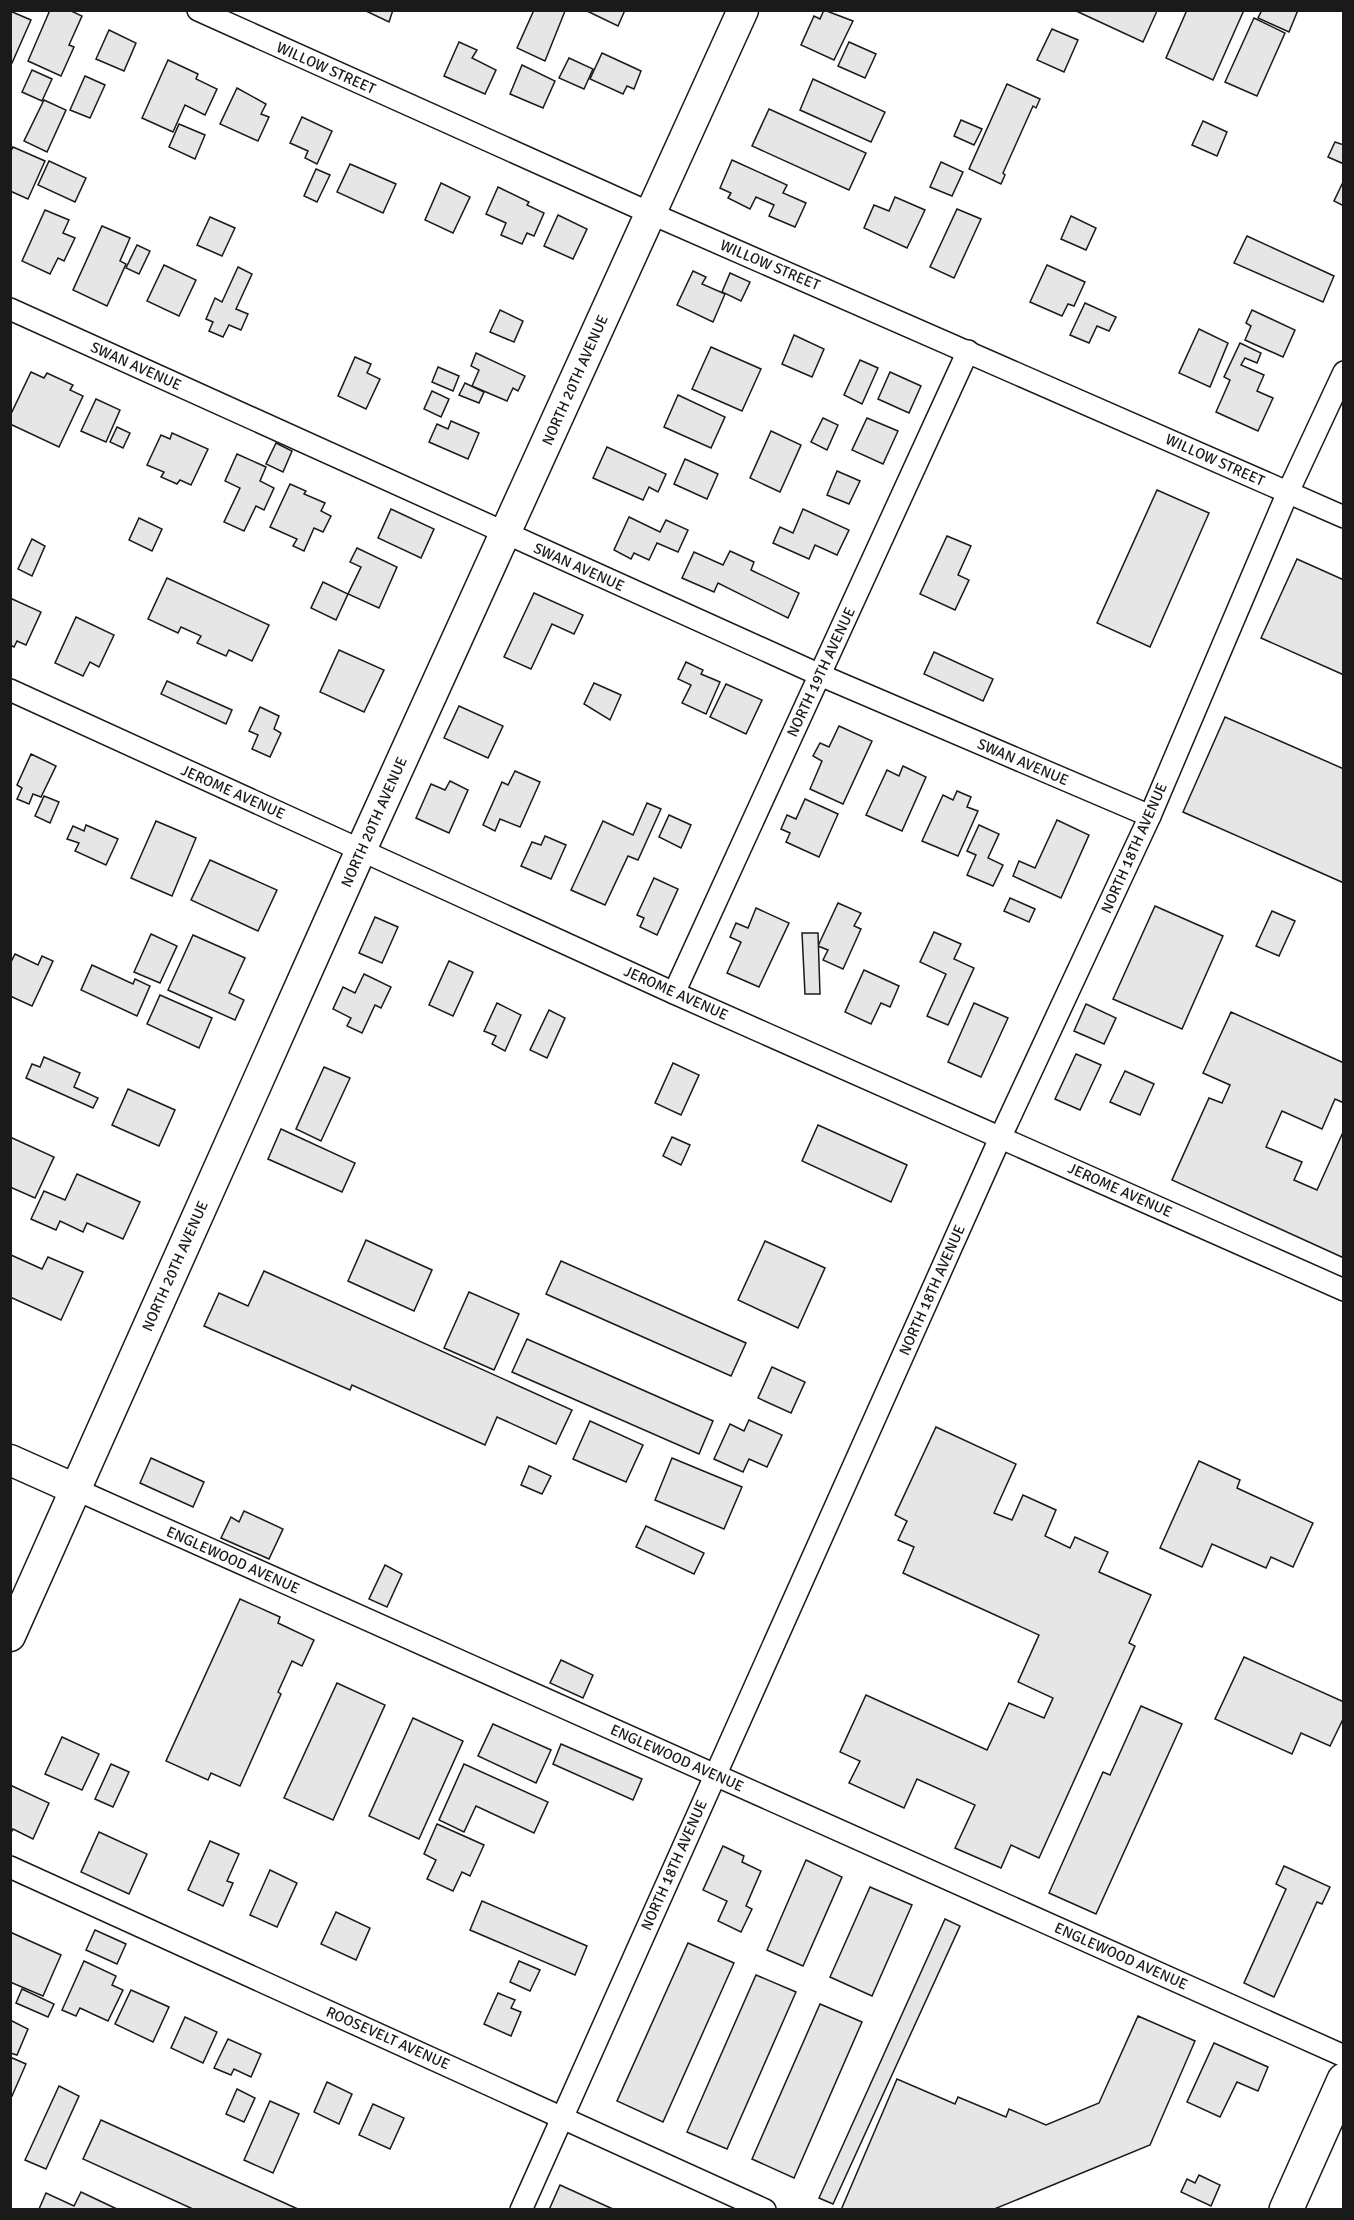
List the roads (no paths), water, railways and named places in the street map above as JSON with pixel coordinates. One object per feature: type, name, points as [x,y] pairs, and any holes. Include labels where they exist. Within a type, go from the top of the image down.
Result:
[{"type":"main road","points":[[1286,2210],[1344,2080]]},
{"type":"street","name":"WILLOW STREET","points":[[198,10],[650,213],[1344,517]]},
{"type":"street","name":"NORTH 20TH AVENUE","points":[[10,1636],[361,850],[743,10]]},
{"type":"street","name":"SWAN AVENUE","points":[[10,309],[820,675],[1150,816]]},
{"type":"street","name":"NORTH 19TH AVENUE","points":[[674,993],[968,351]]},
{"type":"street","name":"NORTH 18TH AVENUE","points":[[521,2210],[1001,1136],[1150,816],[1288,492],[1344,372]]},
{"type":"street","name":"JEROME AVENUE","points":[[10,690],[674,993],[1344,1290]]},
{"type":"street","name":"ENGLEWOOD AVENUE","points":[[10,1460],[1344,2056]]},
{"type":"street","name":"ROOSEVELT AVENUE","points":[[10,1867],[765,2210]]}]
